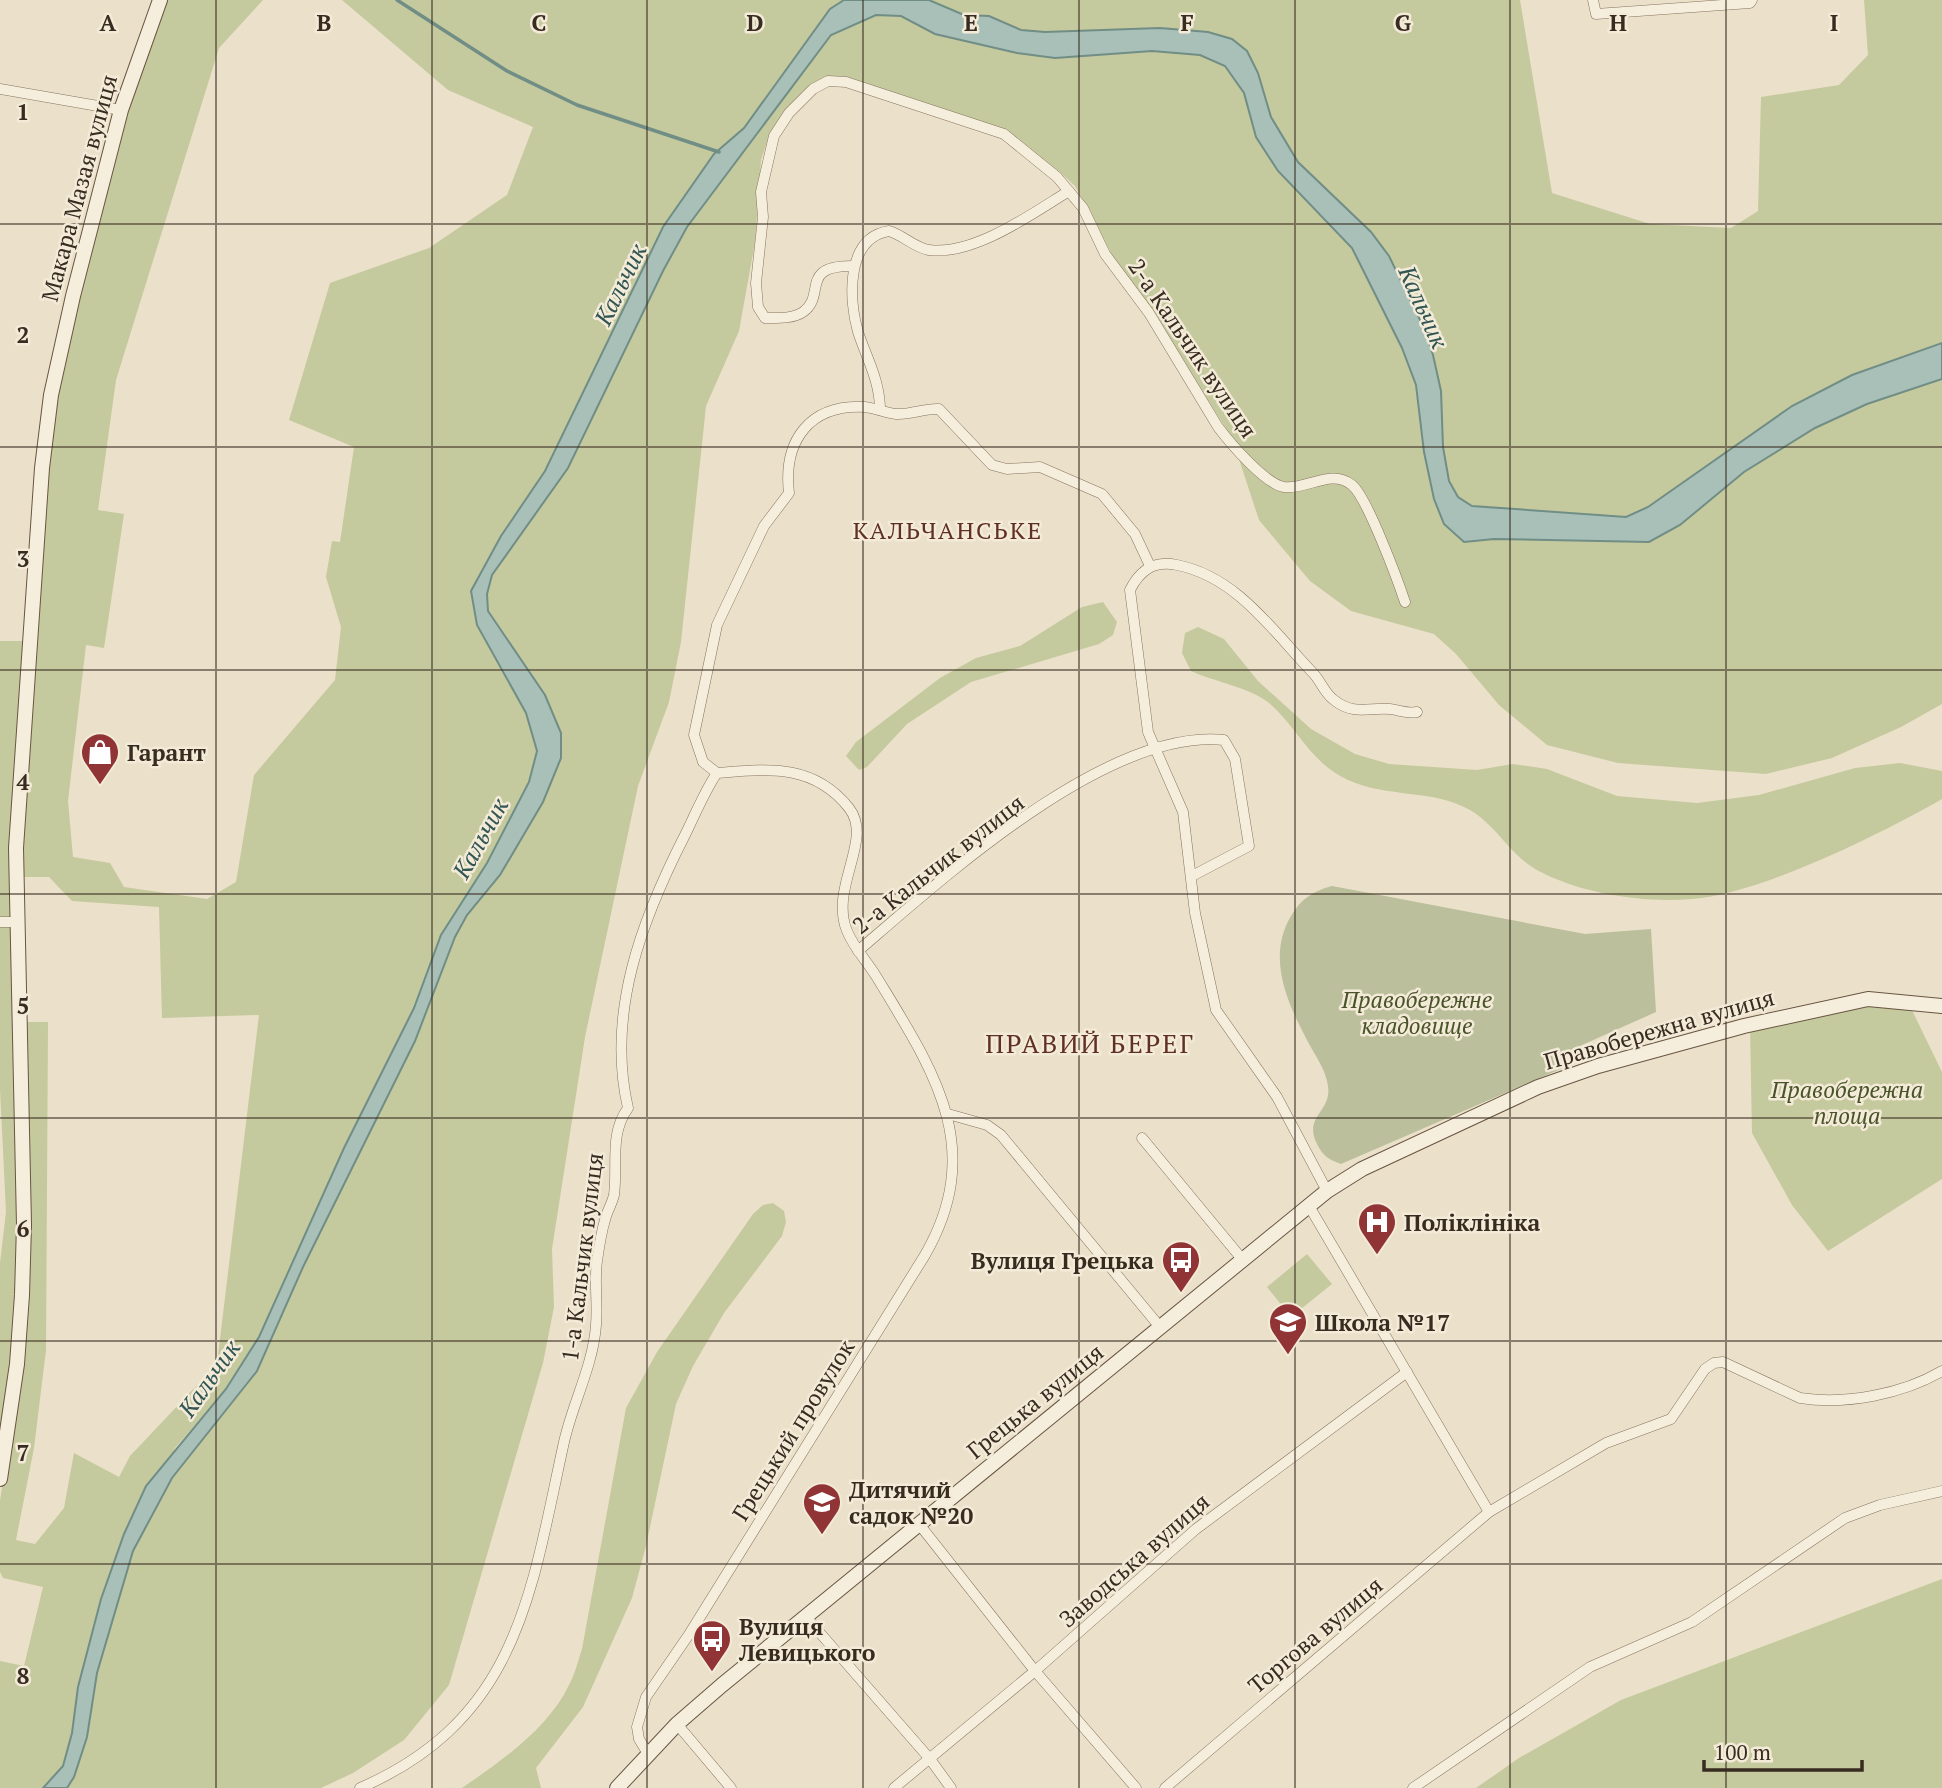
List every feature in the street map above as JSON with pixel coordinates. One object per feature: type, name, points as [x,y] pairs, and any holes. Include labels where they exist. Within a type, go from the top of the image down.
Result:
[{"type":"street","name":"Макара Мазая вулиця","points":[[0,1479],[3,1443],[17,1364],[24,1225],[15,922],[16,838],[26,658],[48,419],[63,334],[121,110],[160,0]]},
{"type":"street","points":[[1593,0],[1596,14],[1750,3],[1752,0]]},
{"type":"street","name":"2-а Кальчик вулиця","points":[[854,266],[838,267],[822,273],[815,281],[807,308],[801,313],[769,318],[760,313],[756,283],[764,217],[761,192],[770,149],[789,113],[808,93],[828,81],[842,82],[1004,134],[1048,168],[1083,208],[1105,254],[1149,313],[1220,430],[1269,480],[1280,486],[1298,486],[1331,478],[1351,485],[1382,543],[1405,602]]},
{"type":"street","points":[[0,89],[121,110]]},
{"type":"street","points":[[880,410],[878,387],[855,317],[854,266],[862,249],[881,232],[895,233],[929,250],[964,245],[1001,233],[1069,191]]},
{"type":"street","points":[[718,773],[703,762],[694,735],[717,625],[764,526],[789,494],[793,449],[806,425],[820,416],[843,409],[864,407],[902,414],[939,409],[992,466],[1007,469],[1040,467],[1090,486],[1108,499],[1135,534],[1150,566]]},
{"type":"street","points":[[1327,1191],[1278,1097],[1216,1010],[1195,913],[1181,806],[1153,747],[1129,598],[1138,576],[1150,566],[1174,564],[1201,572],[1221,583],[1264,618],[1334,700],[1367,712],[1387,709],[1417,712]]},
{"type":"street","name":"2-а Кальчик вулиця","points":[[858,951],[1031,814],[1096,770],[1153,747],[1188,739],[1224,740],[1236,759],[1249,846],[1192,876]]},
{"type":"street","name":"Грецький провулок","points":[[648,1754],[637,1727],[646,1697],[690,1633],[937,1233],[952,1187],[953,1138],[948,1114],[929,1069],[858,951],[841,909],[841,897],[858,833],[853,815],[847,806],[822,785],[800,774],[775,769],[718,773]]},
{"type":"street","name":"1-а Кальчик вулиця","points":[[360,1788],[421,1757],[465,1714],[497,1673],[528,1600],[567,1430],[593,1347],[597,1323],[597,1263],[605,1219],[613,1199],[617,1128],[628,1108],[620,1063],[631,967],[654,901],[718,773]]},
{"type":"street","points":[[0,922],[15,922]]},
{"type":"street","name":"Правобережна вулиця","points":[[1327,1191],[1362,1169],[1469,1118],[1538,1087],[1598,1066],[1744,1026],[1868,999],[1942,1006]]},
{"type":"street","points":[[948,1114],[987,1125],[1001,1135],[1160,1327]]},
{"type":"street","points":[[1142,1138],[1242,1259]]},
{"type":"street","name":"Грецька вулиця","points":[[617,1788],[677,1724],[1327,1191]]},
{"type":"street","points":[[1309,1206],[1489,1512]]},
{"type":"street","name":"Торгова вулиця","points":[[1167,1788],[1489,1512],[1606,1443],[1671,1419],[1705,1369],[1714,1363],[1723,1362],[1800,1398],[1812,1400],[1875,1394],[1908,1387],[1942,1371]]},
{"type":"street","name":"Заводська вулиця","points":[[894,1788],[1035,1671],[1196,1529],[1407,1372]]},
{"type":"street","points":[[1413,1788],[1590,1667],[1692,1622],[1845,1518],[1880,1505],[1942,1490]]},
{"type":"street","points":[[919,1524],[1035,1671],[1136,1788]]},
{"type":"street","points":[[806,1617],[930,1759],[951,1788]]},
{"type":"street","points":[[677,1724],[731,1788]]},
{"type":"green space","points":[[165,0],[263,0],[219,48],[116,380],[98,510],[124,514],[104,648],[86,645],[68,801],[73,857],[110,863],[124,887],[207,899],[236,882],[254,775],[335,680],[341,627],[326,577],[332,541],[340,542],[354,447],[289,420],[330,283],[429,248],[507,195],[533,127],[448,90],[342,0],[844,0],[830,9],[744,128],[714,154],[663,227],[545,471],[501,536],[477,625],[526,713],[537,751],[529,782],[487,863],[441,935],[414,1008],[344,1148],[259,1337],[226,1389],[175,1448],[78,1687],[72,1733],[63,1766],[43,1788],[0,1788],[0,1661],[24,1666],[43,1587],[3,1578],[0,1572],[0,1501],[20,1365],[22,1022],[48,1022],[46,1350],[34,1448],[16,1540],[35,1544],[64,1508],[74,1453],[119,1477],[130,1456],[217,1364],[259,1015],[162,1018],[159,907],[72,901],[49,877],[20,877],[31,658],[55,396],[118,136]]},
{"type":"green space","points":[[929,0],[1520,0],[1552,193],[1650,224],[1731,228],[1758,211],[1761,97],[1839,85],[1868,55],[1864,0],[1942,0],[1942,343],[1852,375],[1792,406],[1648,507],[1626,517],[1472,506],[1458,497],[1449,481],[1443,447],[1441,391],[1433,355],[1423,326],[1389,256],[1371,232],[1299,162],[1271,117],[1258,73],[1232,39],[1208,32],[1160,28],[1045,32],[1021,30],[989,16],[964,15]]},
{"type":"green space","points":[[876,15],[902,16],[935,34],[1017,53],[1055,58],[1152,51],[1200,55],[1225,66],[1244,93],[1256,137],[1352,248],[1402,348],[1416,385],[1424,452],[1434,499],[1444,524],[1464,542],[1494,539],[1649,542],[1680,525],[1744,472],[1815,428],[1867,404],[1942,379],[1942,704],[1901,727],[1832,758],[1766,774],[1618,763],[1547,745],[1499,705],[1456,654],[1434,634],[1351,611],[1310,581],[1259,520],[1232,438],[1148,304],[1115,260],[1075,186],[1061,173],[1006,131],[847,77],[819,82],[802,92],[770,133],[761,160],[755,242],[739,331],[706,406],[681,642],[669,702],[638,786],[585,1037],[552,1249],[554,1307],[543,1363],[449,1685],[404,1740],[353,1773],[321,1788],[67,1788],[74,1777],[87,1737],[97,1673],[118,1599],[133,1551],[154,1507],[172,1478],[257,1371],[303,1267],[415,1041],[455,937],[467,915],[500,875],[543,802],[545,695],[488,611],[487,594],[492,575],[568,468],[687,227],[831,35]]},
{"type":"green space","points":[[1103,602],[1117,622],[1113,635],[1099,644],[971,682],[907,724],[867,767],[859,770],[846,756],[856,742],[940,678],[976,658],[1020,646],[1082,607]]},
{"type":"green space","points":[[1198,627],[1224,639],[1258,681],[1311,729],[1355,754],[1389,764],[1477,770],[1513,764],[1547,769],[1617,796],[1697,803],[1759,795],[1855,768],[1900,763],[1942,771],[1942,799],[1887,829],[1820,860],[1720,895],[1653,900],[1592,891],[1554,878],[1527,864],[1479,816],[1456,803],[1363,786],[1335,773],[1323,764],[1279,713],[1261,697],[1191,671],[1182,653],[1185,633]]},
{"type":"green space","points":[[0,641],[24,641],[19,1295],[0,1437],[0,1263],[6,1212],[0,1089]]},
{"type":"green space","name":"Правобережне кладовище","points":[[1332,886],[1585,934],[1651,929],[1656,1012],[1562,1054],[1563,1068],[1341,1164],[1324,1154],[1314,1135],[1315,1120],[1328,1095],[1327,1080],[1293,1012],[1280,964],[1284,932],[1295,910],[1308,897]]},
{"type":"green space","name":"Правобережна площа","points":[[1908,1002],[1942,1072],[1942,1179],[1828,1251],[1792,1205],[1752,1133],[1750,1026],[1807,1011]]},
{"type":"green space","points":[[773,1203],[784,1211],[786,1222],[782,1236],[724,1313],[693,1366],[676,1404],[646,1546],[632,1598],[583,1707],[536,1768],[541,1788],[462,1788],[536,1730],[560,1701],[569,1685],[582,1649],[626,1408],[657,1352],[753,1214],[763,1205]]},
{"type":"green space","points":[[1307,1254],[1332,1284],[1291,1317],[1267,1287]]},
{"type":"green space","points":[[1942,1579],[1942,1788],[1476,1788],[1519,1758],[1621,1700]]},
{"type":"water","points":[[844,0],[929,0],[964,15],[989,16],[1021,30],[1045,32],[1160,28],[1208,32],[1232,39],[1247,51],[1258,73],[1271,117],[1298,162],[1371,232],[1389,256],[1423,326],[1433,355],[1441,391],[1443,447],[1449,481],[1458,497],[1472,506],[1626,517],[1648,507],[1792,406],[1852,375],[1942,343],[1942,379],[1867,404],[1815,428],[1744,472],[1680,525],[1649,542],[1494,539],[1464,542],[1444,524],[1434,499],[1424,452],[1416,385],[1402,348],[1352,248],[1278,171],[1256,137],[1244,93],[1225,66],[1200,55],[1152,51],[1055,58],[1017,53],[935,34],[901,16],[876,15],[831,35],[687,227],[568,468],[492,575],[487,594],[488,611],[545,695],[561,733],[561,758],[543,802],[500,875],[467,915],[455,937],[415,1041],[303,1267],[257,1371],[172,1478],[133,1551],[97,1673],[87,1737],[74,1777],[67,1788],[43,1788],[63,1766],[72,1733],[78,1687],[101,1599],[124,1534],[146,1486],[226,1389],[259,1337],[344,1148],[414,1008],[441,935],[487,863],[529,782],[537,751],[526,713],[477,625],[471,591],[501,536],[545,471],[663,227],[714,154],[744,128],[830,9]]},
{"type":"waterway","points":[[397,0],[507,71],[577,105],[719,152]]},
{"type":"place","name":"Гарант","points":[[100,786]]},
{"type":"place","name":"Поліклініка","points":[[1377,1256]]},
{"type":"place","name":"Вулиця Грецька","points":[[1181,1294]]},
{"type":"place","name":"Школа №17","points":[[1288,1356]]},
{"type":"place","name":"Дитячий садок №20","points":[[822,1536]]},
{"type":"place","name":"Вулиця Левицького","points":[[712,1673]]},
{"type":"district","name":"КАЛЬЧАНСЬКЕ","points":[[948,530]]},
{"type":"district","name":"ПРАВИЙ БЕРЕГ","points":[[1090,1043]]},
{"type":"water label","name":"Кальчик","points":[[620,284]]},
{"type":"water label","name":"Кальчик","points":[[1424,307]]},
{"type":"water label","name":"Кальчик","points":[[480,838]]},
{"type":"water label","name":"Кальчик","points":[[209,1378]]}]
